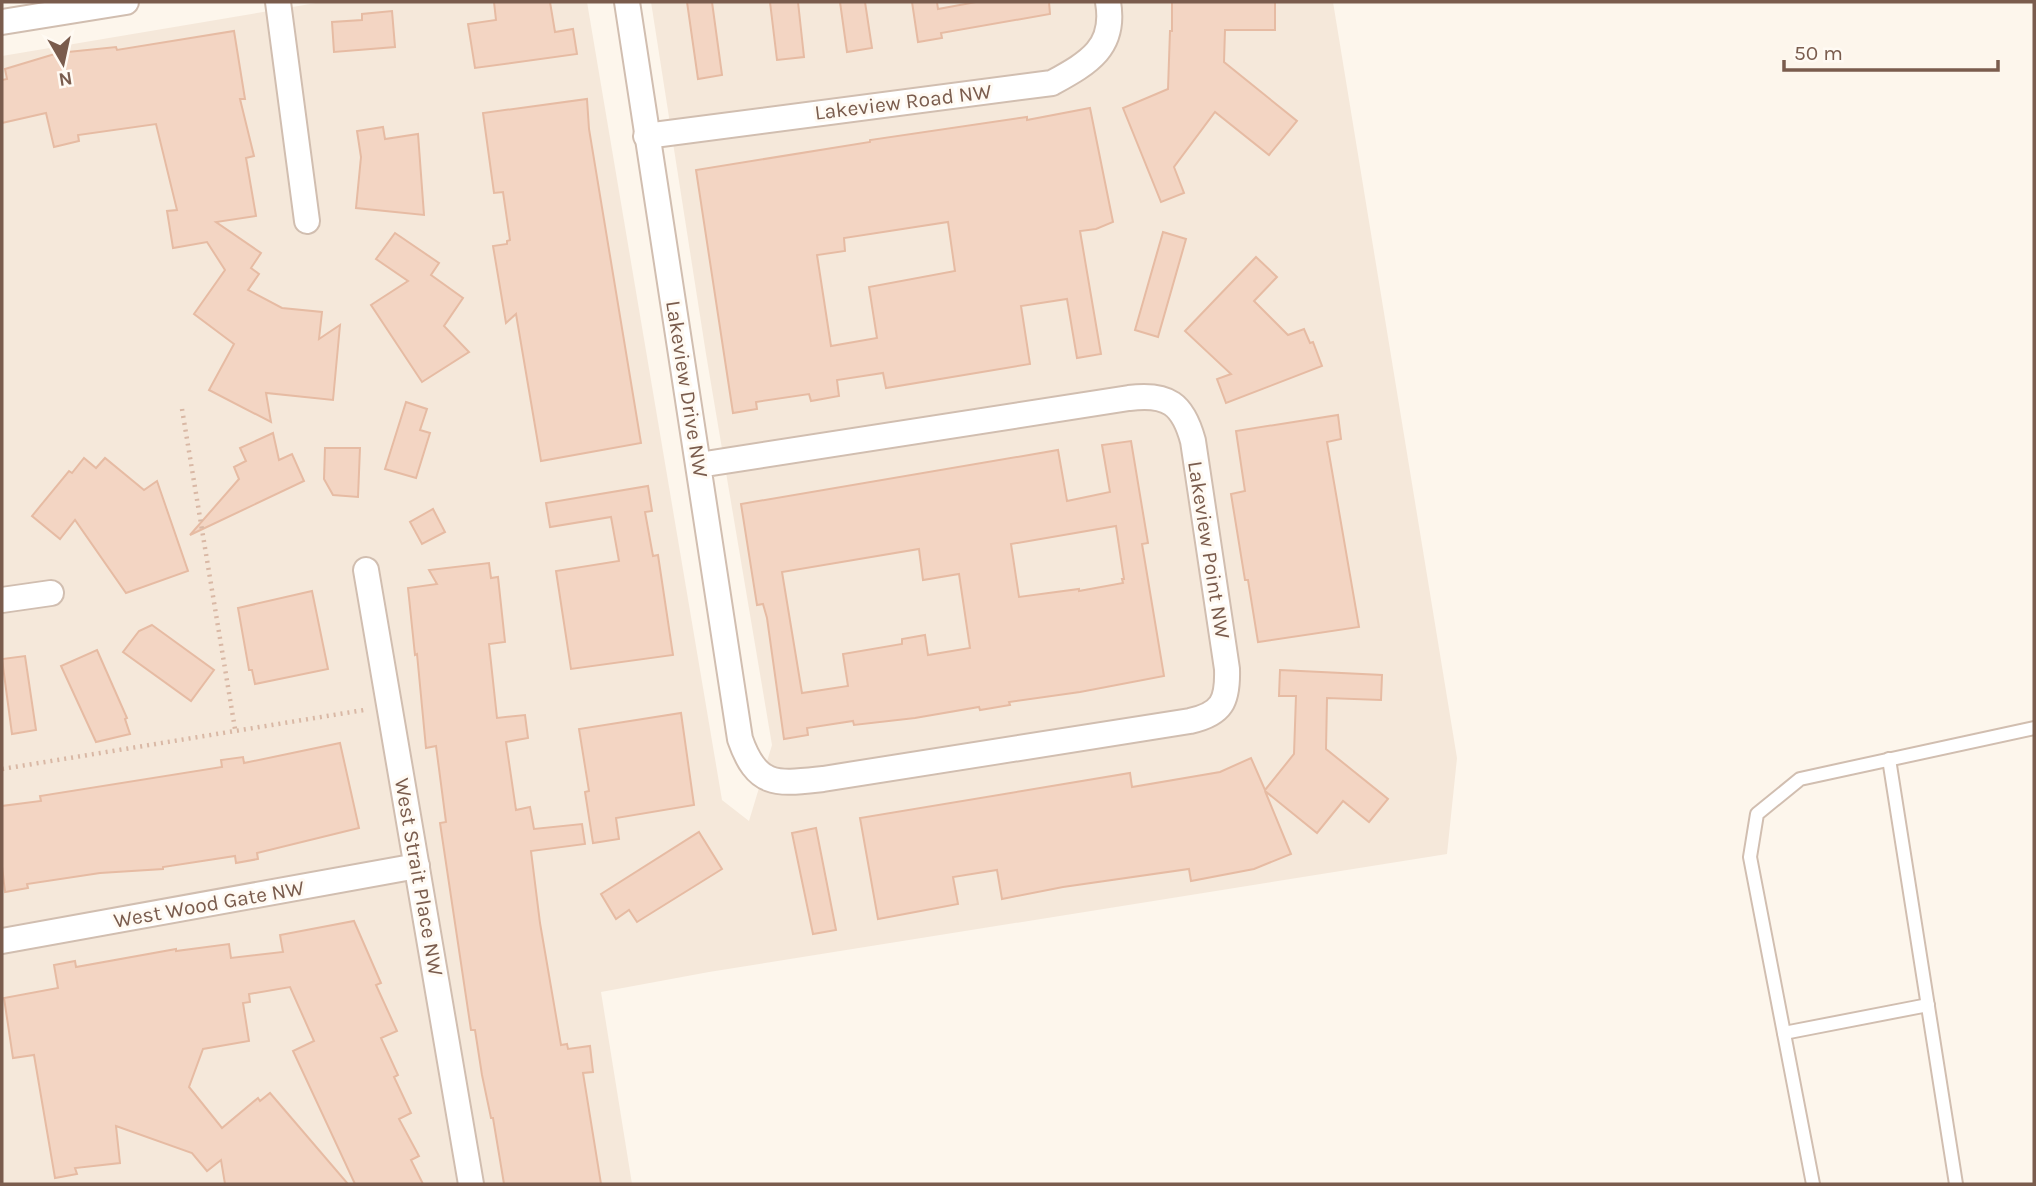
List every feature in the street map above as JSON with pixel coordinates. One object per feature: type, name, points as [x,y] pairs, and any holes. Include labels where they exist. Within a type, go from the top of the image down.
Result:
[{"type":"street","points":[[2,22],[126,2]]},
{"type":"street","points":[[278,2],[307,220]]},
{"type":"street","name":"Lakeview Drive NW","points":[[626,2],[740,738],[746,757],[757,773]]},
{"type":"street","name":"Lakeview Road NW","points":[[646,136],[1052,83],[1100,51],[1111,19],[1108,2]]},
{"type":"street","name":"Lakeview Point NW","points":[[699,465],[1145,396],[1172,403],[1183,413],[1193,441],[1227,669],[1228,686],[1218,710],[1206,718],[1190,721],[823,779],[785,784],[769,781],[757,773]]},
{"type":"street","name":"West Strait Place NW","points":[[366,570],[471,1184]]},
{"type":"street","points":[[2,600],[51,593]]},
{"type":"street","name":"West Wood Gate NW","points":[[2,941],[417,866]]},
{"type":"lane","points":[[1813,1184],[1751,857],[1757,814],[1800,779],[2034,727]]},
{"type":"lane","points":[[1889,759],[1956,1184]]},
{"type":"lane","points":[[1784,1034],[1928,1006]]},
{"type":"path","points":[[182,409],[235,730]]},
{"type":"path","points":[[2,769],[389,706]]},
{"type":"shaded area","points":[[322,2],[587,2],[722,800],[749,821],[772,745],[706,354],[651,2],[1333,2],[1457,758],[1447,854],[709,972],[601,992],[632,1184],[2,1184],[2,56]]},
{"type":"building","points":[[494,2],[550,2],[555,32],[573,29],[577,54],[475,68],[468,24],[496,20]]},
{"type":"building","points":[[687,2],[712,2],[722,75],[698,79]]},
{"type":"building","points":[[770,2],[798,2],[804,57],[777,60]]},
{"type":"building","points":[[840,2],[865,2],[872,48],[847,52]]},
{"type":"building","points":[[912,2],[937,2],[938,9],[976,2],[1049,2],[1050,14],[941,33],[942,38],[918,42]]},
{"type":"building","points":[[1172,2],[1275,2],[1275,30],[1225,30],[1224,62],[1297,121],[1269,155],[1215,112],[1174,167],[1184,193],[1161,202],[1123,108],[1168,89]]},
{"type":"building","points":[[392,11],[395,47],[334,52],[332,22],[362,20],[362,14]]},
{"type":"building","points":[[234,31],[245,99],[240,99],[254,156],[246,158],[256,216],[216,222],[261,253],[251,268],[259,274],[248,290],[282,308],[322,312],[319,339],[340,325],[333,400],[266,393],[271,422],[209,390],[234,344],[194,314],[225,270],[207,242],[173,248],[167,211],[177,210],[156,124],[78,135],[79,141],[54,147],[46,113],[2,123],[2,80],[7,79],[5,69],[58,53],[116,47],[117,50]]},
{"type":"building","points":[[587,99],[589,129],[641,443],[541,461],[516,314],[506,323],[493,246],[507,244],[510,240],[503,192],[494,193],[483,113]]},
{"type":"building","points":[[1090,108],[1113,222],[1096,229],[1080,231],[1101,354],[1077,358],[1067,299],[1021,306],[1030,364],[886,388],[883,373],[837,380],[839,396],[811,401],[809,394],[756,402],[757,409],[733,413],[696,170],[870,140],[1027,117],[1027,120]],"holes":[[[948,222],[955,271],[869,287],[877,338],[831,346],[817,255],[845,251],[844,238]]]},
{"type":"building","points":[[383,127],[385,139],[418,134],[424,215],[356,208],[361,157],[357,131]]},
{"type":"building","points":[[1163,232],[1186,239],[1158,337],[1135,330]]},
{"type":"building","points":[[395,233],[439,263],[431,275],[463,298],[444,326],[469,352],[422,382],[371,305],[408,281],[376,259]]},
{"type":"building","points":[[1256,257],[1277,277],[1254,301],[1288,335],[1304,329],[1310,343],[1313,342],[1322,366],[1226,403],[1217,379],[1231,374],[1185,331]]},
{"type":"building","points":[[406,402],[427,409],[420,430],[430,433],[416,478],[385,469]]},
{"type":"building","points":[[1338,415],[1341,439],[1327,442],[1359,627],[1258,642],[1231,494],[1245,491],[1236,431]]},
{"type":"building","points":[[273,433],[279,460],[292,454],[304,481],[190,535],[239,479],[234,467],[246,461],[240,448]]},
{"type":"building","points":[[1131,441],[1148,543],[1142,544],[1164,676],[1009,702],[1010,705],[980,710],[979,707],[915,718],[854,725],[853,721],[807,728],[808,735],[784,739],[767,618],[763,604],[757,605],[741,504],[1058,450],[1067,501],[1110,492],[1102,445]],"holes":[[[1116,526],[1123,583],[1019,597],[1011,544]],[[919,549],[923,580],[959,574],[970,648],[928,655],[925,635],[902,639],[902,644],[843,654],[848,686],[802,693],[782,572]]]},
{"type":"building","points":[[325,448],[360,448],[358,497],[333,495],[324,479]]},
{"type":"building","points":[[84,458],[96,468],[105,458],[144,490],[157,481],[188,571],[126,593],[75,520],[60,539],[32,516],[69,471],[72,473]]},
{"type":"building","points":[[648,486],[652,511],[645,512],[653,556],[658,555],[673,655],[571,669],[556,571],[619,561],[611,517],[550,527],[546,503]]},
{"type":"building","points":[[433,509],[445,532],[422,544],[410,522]]},
{"type":"building","points":[[489,563],[491,578],[498,577],[505,642],[489,644],[497,718],[525,715],[528,738],[506,742],[516,810],[530,807],[534,829],[582,824],[585,844],[531,851],[540,923],[561,1045],[567,1044],[568,1049],[590,1046],[593,1072],[583,1073],[601,1184],[504,1184],[475,1030],[471,1030],[440,823],[446,822],[436,746],[426,748],[408,588],[437,584],[429,570]]},
{"type":"building","points":[[312,591],[328,669],[255,684],[252,670],[249,670],[238,608]]},
{"type":"building","points":[[152,625],[214,670],[191,701],[123,652],[139,631]]},
{"type":"building","points":[[97,650],[127,718],[125,719],[130,734],[96,742],[61,666]]},
{"type":"building","points":[[25,656],[36,730],[12,734],[2,659]]},
{"type":"building","points":[[1280,670],[1382,675],[1381,700],[1327,698],[1326,749],[1388,799],[1369,822],[1343,801],[1317,833],[1265,791],[1291,854],[1254,869],[1191,881],[1189,869],[1063,887],[1002,899],[997,870],[953,877],[958,904],[878,919],[860,818],[1130,773],[1132,787],[1220,772],[1251,758],[1265,790],[1294,754],[1296,696],[1279,696]]},
{"type":"building","points":[[681,713],[694,805],[616,818],[619,839],[593,843],[585,792],[589,791],[579,729]]},
{"type":"building","points":[[340,743],[359,828],[257,853],[258,859],[236,863],[235,856],[163,869],[100,873],[27,884],[28,888],[5,892],[2,806],[41,801],[40,796],[222,767],[221,760],[243,757],[244,763]]},
{"type":"building","points":[[816,828],[836,930],[813,934],[792,833]]},
{"type":"building","points":[[699,832],[722,869],[637,922],[629,910],[616,919],[601,894]]},
{"type":"building","points":[[354,921],[381,983],[376,985],[397,1031],[381,1038],[398,1075],[394,1077],[411,1113],[399,1119],[419,1156],[411,1160],[423,1184],[355,1184],[293,1051],[314,1041],[290,987],[249,994],[250,1002],[243,1003],[249,1041],[203,1049],[189,1087],[222,1128],[258,1098],[260,1101],[270,1093],[348,1184],[225,1184],[221,1160],[207,1171],[192,1153],[116,1126],[120,1163],[75,1168],[77,1174],[55,1178],[34,1055],[13,1058],[4,998],[58,988],[54,965],[75,961],[76,967],[176,949],[229,944],[231,958],[283,952],[280,935]]}]
